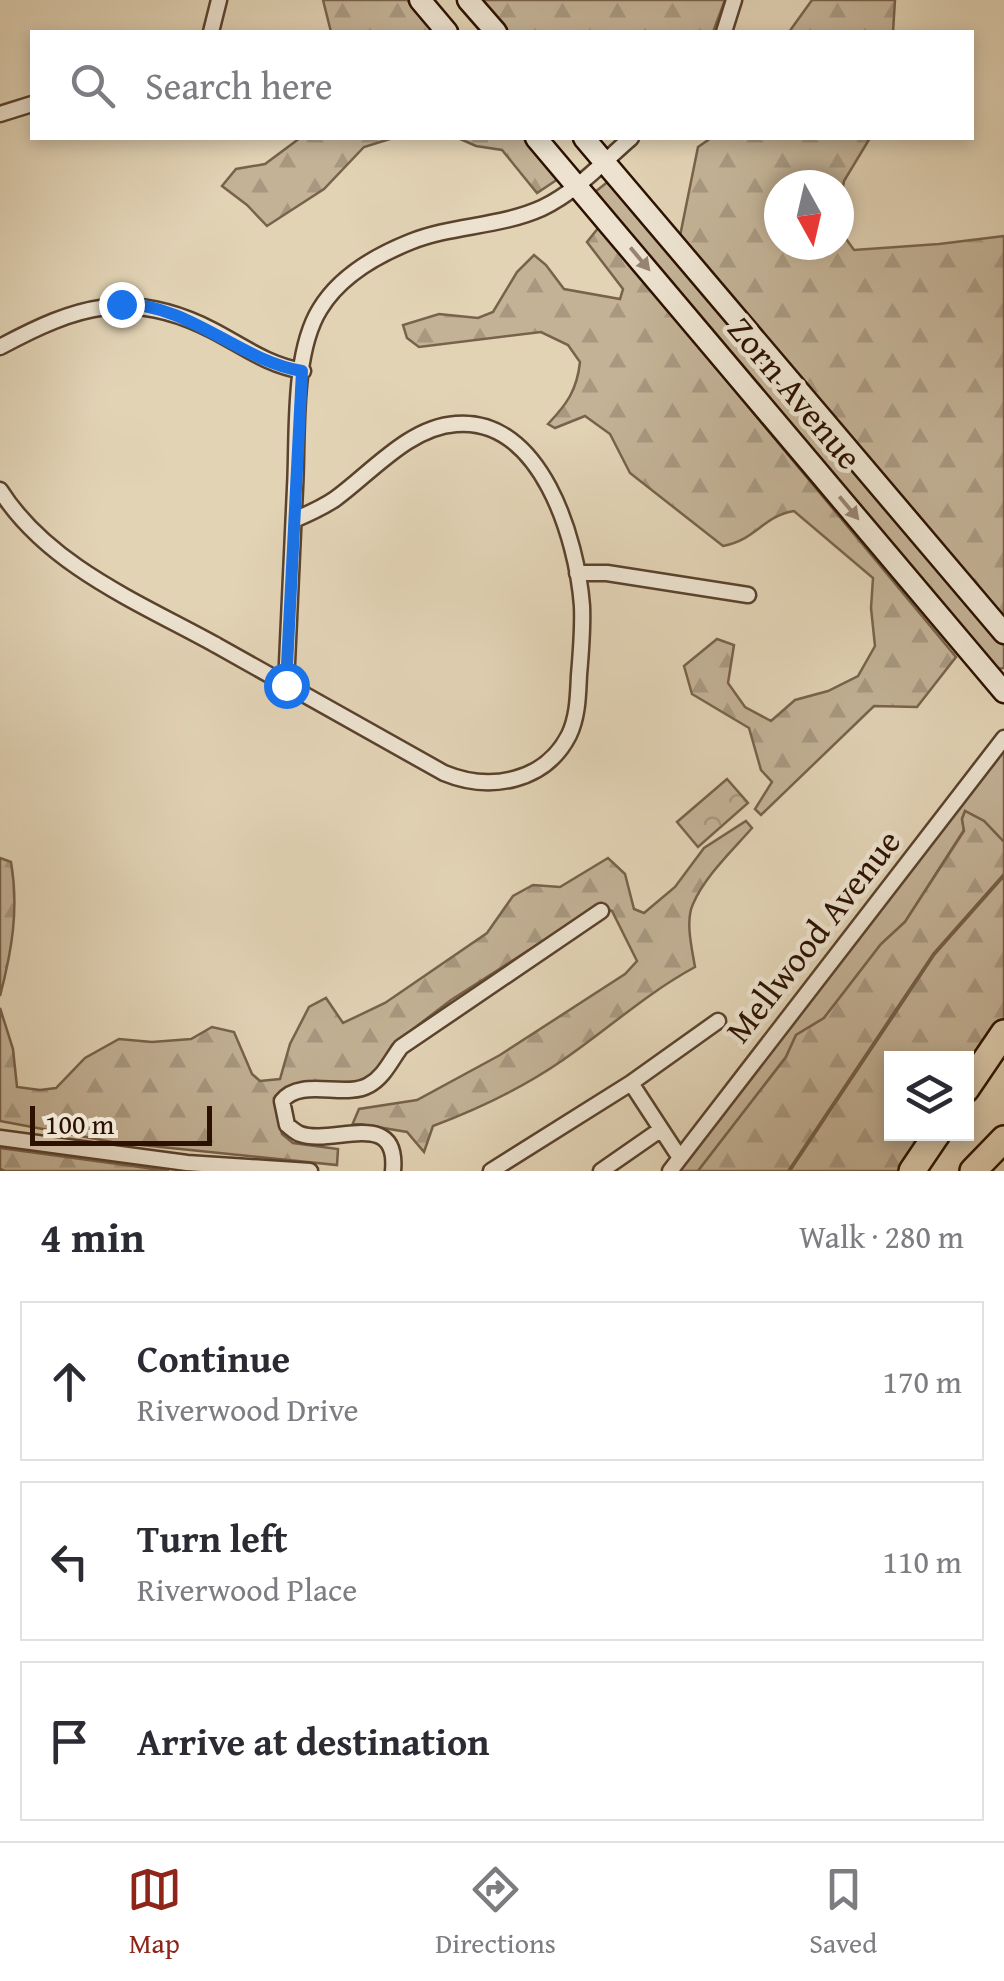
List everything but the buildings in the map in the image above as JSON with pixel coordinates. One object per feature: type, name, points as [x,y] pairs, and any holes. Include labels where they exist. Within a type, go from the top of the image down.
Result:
[{"type":"highway","points":[[974,1077],[1004,1033]]},
{"type":"highway","points":[[973,1171],[1004,1139]]},
{"type":"highway","points":[[912,1171],[932,1141]]},
{"type":"main road","points":[[420,0],[446,30]]},
{"type":"main road","points":[[468,0],[494,30]]},
{"type":"main road","name":"Zorn Avenue","points":[[538,140],[1002,686]]},
{"type":"main road","name":"Zorn Avenue","points":[[586,140],[1004,633]]},
{"type":"street","points":[[211,30],[219,0]]},
{"type":"street","points":[[725,30],[734,0]]},
{"type":"street","points":[[0,114],[30,105]]},
{"type":"street","points":[[286,685],[302,371],[306,345],[319,310],[367,262],[414,240],[531,212],[577,185],[629,140]]},
{"type":"street","points":[[0,347],[64,315],[130,304],[175,314],[276,366],[302,371]]},
{"type":"street","points":[[0,490],[16,514],[64,558],[457,779],[493,784],[520,778],[549,761],[567,738],[574,720],[582,607],[571,543],[536,464],[516,441],[481,425],[452,424],[425,432],[331,502],[294,520]]},
{"type":"street","points":[[577,572],[607,573],[748,595]]},
{"type":"street","name":"Mellwood Avenue","points":[[670,1171],[1004,738]]},
{"type":"street","points":[[393,1171],[392,1149],[386,1139],[376,1134],[302,1135],[287,1125],[282,1101],[286,1095],[366,1087],[384,1073],[400,1047],[601,911]]},
{"type":"street","points":[[494,1170],[631,1083],[718,1021]]},
{"type":"street","points":[[631,1083],[680,1158]]},
{"type":"street","points":[[601,1171],[660,1130]]},
{"type":"street","points":[[0,1138],[187,1163],[310,1171]]},
{"type":"green space","points":[[323,0],[407,0],[433,30],[330,30]]},
{"type":"green space","points":[[483,0],[725,0],[714,30],[507,30]]},
{"type":"green space","points":[[812,0],[895,0],[893,30],[790,30]]},
{"type":"green space","points":[[297,140],[387,140],[364,147],[324,189],[267,226],[222,186],[236,169],[265,164]]},
{"type":"green space","points":[[462,140],[525,140],[558,179],[537,193],[502,150]]},
{"type":"green space","points":[[708,140],[869,140],[851,170],[764,170],[764,260],[854,260],[854,250],[1004,236],[1004,616],[1000,616],[680,236],[698,147]]},
{"type":"green space","points":[[610,180],[1004,644],[1004,668],[997,669],[595,192]]},
{"type":"green space","points":[[599,227],[956,657],[917,707],[874,706],[761,815],[755,809],[772,782],[761,770],[749,728],[692,694],[684,666],[717,639],[734,645],[728,683],[745,707],[771,721],[795,700],[828,691],[858,676],[875,646],[873,578],[794,511],[774,518],[744,539],[723,546],[630,473],[610,434],[585,416],[555,428],[548,424],[574,389],[580,362],[568,345],[541,332],[419,347],[407,338],[403,325],[439,314],[478,318],[493,312],[517,272],[534,255],[564,289],[620,299],[623,289],[587,242]]},
{"type":"green space","points":[[1004,749],[1004,842],[984,821],[965,811],[964,830],[905,922],[881,944],[824,1018],[796,1035],[786,1057],[698,1171],[675,1171]]},
{"type":"green space","points":[[727,779],[748,803],[698,847],[677,822]]},
{"type":"green space","points":[[965,811],[984,821],[1004,842],[1004,1020],[974,1065],[974,1051],[884,1051],[884,1141],[921,1141],[901,1171],[698,1171],[786,1057],[796,1035],[824,1018],[881,944],[905,922],[964,831]]},
{"type":"green space","points":[[746,821],[752,828],[712,874],[693,904],[689,927],[695,967],[533,1079],[433,1126],[424,1152],[407,1132],[353,1123],[359,1109],[417,1100],[500,1055],[625,974],[637,961],[612,911],[599,905],[451,1000],[392,1045],[377,1073],[363,1081],[296,1085],[274,1098],[282,1134],[293,1143],[338,1149],[337,1165],[112,1142],[0,1121],[0,1008],[13,1049],[17,1087],[56,1088],[85,1058],[119,1039],[191,1039],[212,1027],[234,1032],[252,1074],[260,1081],[280,1079],[290,1044],[309,1007],[326,998],[343,1023],[385,1003],[487,933],[513,896],[533,885],[560,887],[608,858],[625,874],[634,909],[644,913],[675,887],[704,848]]},
{"type":"green space","points":[[0,858],[11,862],[14,913],[0,996]]},
{"type":"green space","points":[[0,1148],[169,1171],[0,1171]]},
{"type":"waterway","points":[[789,1171],[934,954],[1004,875]]},
{"type":"route","points":[[121,304],[175,314],[276,366],[302,371],[286,685]]}]
